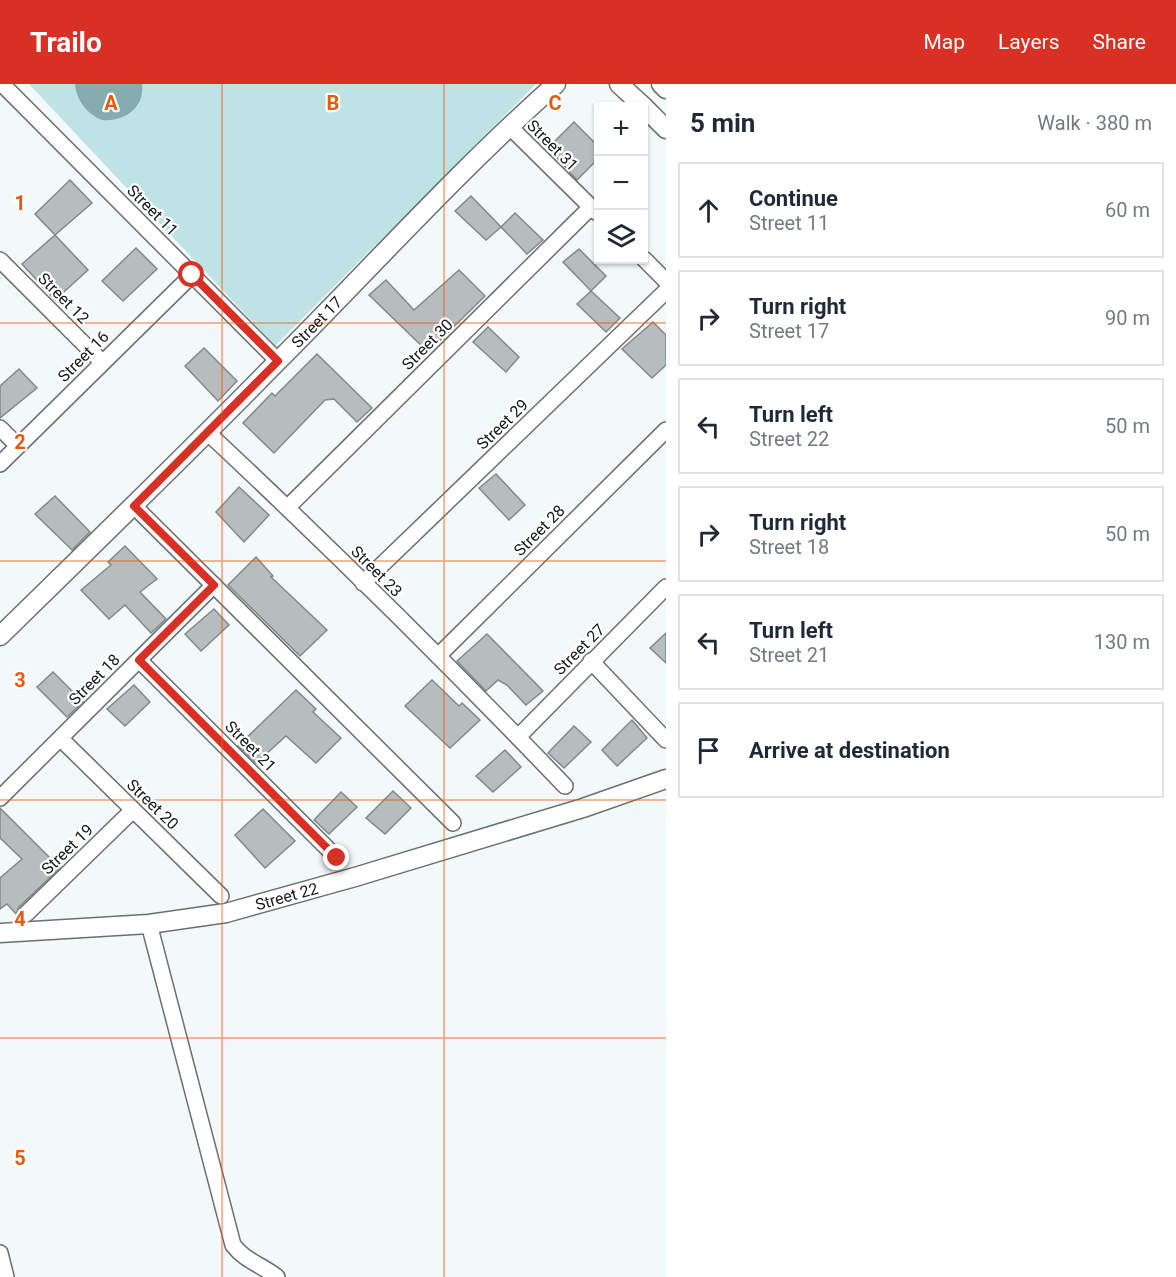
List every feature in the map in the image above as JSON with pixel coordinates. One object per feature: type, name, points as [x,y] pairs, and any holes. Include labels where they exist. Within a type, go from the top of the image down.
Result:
[{"type":"street","name":"Street 11","points":[[2,84],[278,361]]},
{"type":"street","name":"Street 17","points":[[0,636],[134,506],[420,214],[509,126],[556,84]]},
{"type":"street","points":[[619,84],[638,102]]},
{"type":"street","points":[[661,84],[666,89]]},
{"type":"street","points":[[648,112],[666,129]]},
{"type":"street","name":"Street 31","points":[[509,126],[594,210]]},
{"type":"street","name":"Street 30","points":[[288,507],[594,212]]},
{"type":"street","name":"Street 12","points":[[0,260],[102,362]]},
{"type":"street","points":[[648,262],[666,280]]},
{"type":"street","name":"Street 16","points":[[0,464],[192,275]]},
{"type":"street","name":"Street 29","points":[[363,583],[666,291]]},
{"type":"street","points":[[0,428],[18,446]]},
{"type":"street","name":"Street 28","points":[[438,656],[666,430]]},
{"type":"street","name":"Street 23","points":[[207,432],[288,507],[566,786]]},
{"type":"street","points":[[134,506],[453,823]]},
{"type":"street","name":"Street 18","points":[[0,798],[214,585]]},
{"type":"street","name":"Street 27","points":[[518,737],[666,587]]},
{"type":"street","name":"Street 21","points":[[139,660],[337,858]]},
{"type":"street","points":[[591,661],[666,740]]},
{"type":"street","name":"Street 20","points":[[61,739],[221,896]]},
{"type":"street","name":"Street 22","points":[[0,933],[148,924],[226,913],[584,808],[666,778]]},
{"type":"street","name":"Street 19","points":[[26,914],[134,810]]},
{"type":"street","points":[[148,924],[233,1245],[241,1256],[268,1269],[277,1277]]},
{"type":"street","points":[[0,1252],[6,1277]]},
{"type":"shaded area","points":[[29,84],[536,84],[275,346]]},
{"type":"shaded area","points":[[75,84],[142,84],[142,93],[131,112],[118,119],[102,120],[83,106]]},
{"type":"building","points":[[574,122],[594,142],[594,163],[577,180],[548,148]]},
{"type":"building","points":[[70,180],[92,203],[55,235],[35,214]]},
{"type":"building","points":[[471,196],[501,227],[486,240],[455,211]]},
{"type":"building","points":[[515,213],[543,240],[527,254],[501,227]]},
{"type":"building","points":[[55,235],[88,270],[55,300],[22,264]]},
{"type":"building","points":[[136,248],[157,269],[123,301],[102,281]]},
{"type":"building","points":[[579,249],[606,276],[591,291],[563,262]]},
{"type":"building","points":[[459,270],[485,296],[428,352],[369,295],[386,280],[414,310]]},
{"type":"building","points":[[591,291],[620,318],[606,332],[577,304]]},
{"type":"building","points":[[653,322],[666,335],[666,365],[652,378],[622,349]]},
{"type":"building","points":[[488,327],[519,357],[506,372],[473,342]]},
{"type":"building","points":[[204,348],[237,381],[218,401],[185,366]]},
{"type":"building","points":[[317,354],[372,408],[357,422],[334,399],[325,400],[274,453],[243,423],[272,393],[275,396]]},
{"type":"building","points":[[19,369],[37,388],[0,418],[0,386]]},
{"type":"building","points":[[496,474],[525,505],[509,520],[479,488]]},
{"type":"building","points":[[239,487],[269,515],[244,542],[216,512]]},
{"type":"building","points":[[55,496],[90,532],[72,550],[35,514]]},
{"type":"building","points":[[125,546],[157,579],[140,592],[166,619],[151,633],[125,605],[109,619],[81,590],[111,565],[108,562]]},
{"type":"building","points":[[256,557],[273,576],[271,577],[327,630],[300,656],[228,585]]},
{"type":"building","points":[[214,609],[229,625],[201,651],[185,634]]},
{"type":"building","points":[[666,633],[666,663],[650,648]]},
{"type":"building","points":[[487,634],[543,691],[526,705],[507,685],[498,680],[486,691],[457,661]]},
{"type":"building","points":[[53,672],[83,702],[67,717],[37,687]]},
{"type":"building","points":[[432,680],[459,706],[462,703],[480,720],[450,748],[405,706]]},
{"type":"building","points":[[134,685],[150,702],[125,726],[107,709]]},
{"type":"building","points":[[296,690],[316,709],[313,712],[341,738],[316,763],[286,736],[256,763],[238,746]]},
{"type":"building","points":[[632,720],[647,738],[617,766],[602,750]]},
{"type":"building","points":[[574,726],[591,742],[564,768],[548,753]]},
{"type":"building","points":[[505,750],[521,767],[493,792],[476,776]]},
{"type":"building","points":[[393,791],[411,808],[385,834],[366,818]]},
{"type":"building","points":[[341,792],[357,807],[329,834],[314,820]]},
{"type":"building","points":[[0,808],[60,868],[19,907],[16,914],[7,904],[0,909],[0,878],[22,859],[0,838]]},
{"type":"building","points":[[263,809],[295,841],[265,868],[235,835]]},
{"type":"route","points":[[192,275],[278,361],[134,506],[214,585],[139,660],[337,858]]}]
